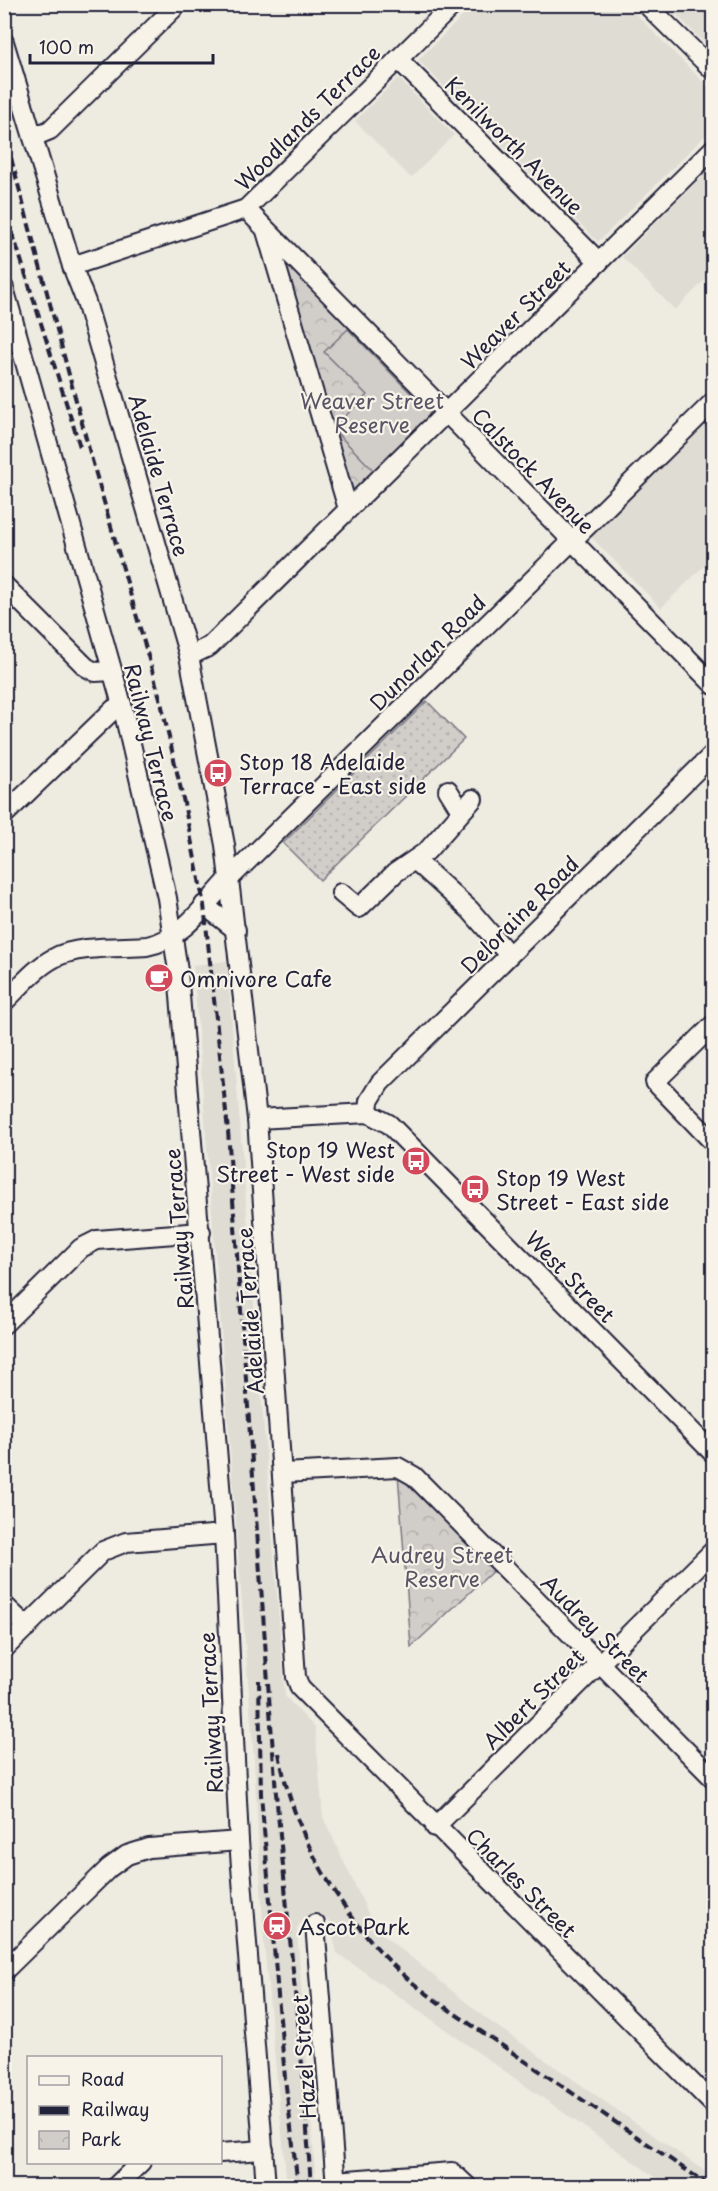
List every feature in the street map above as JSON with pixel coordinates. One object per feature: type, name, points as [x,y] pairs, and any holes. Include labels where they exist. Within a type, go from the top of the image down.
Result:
[{"type":"street","points":[[33,137],[50,130],[178,4]]},
{"type":"street","name":"Woodlands Terrace","points":[[72,266],[246,209],[454,4]]},
{"type":"street","points":[[646,4],[714,71]]},
{"type":"street","name":"Adelaide Terrace","points":[[4,42],[72,266],[86,302],[189,656],[225,845],[257,1119],[296,1677],[300,1688]]},
{"type":"street","name":"Kenilworth Avenue","points":[[398,59],[599,262]]},
{"type":"street","name":"Weaver Street","points":[[189,656],[210,646],[714,148]]},
{"type":"street","name":"Calstock Avenue","points":[[246,209],[714,685]]},
{"type":"street","points":[[265,229],[348,508]]},
{"type":"street","name":"Railway Terrace","points":[[4,288],[122,705],[167,898],[173,936],[201,1233],[224,1534],[239,1841],[266,2187]]},
{"type":"street","name":"Dunorlan Road","points":[[173,936],[714,401]]},
{"type":"street","points":[[4,585],[86,667],[95,672],[112,671]]},
{"type":"street","points":[[4,815],[108,714],[122,705]]},
{"type":"street","name":"Deloraine Road","points":[[368,1113],[369,1101],[380,1083],[714,753]]},
{"type":"street","points":[[341,893],[359,908],[395,873],[415,860],[446,832],[467,805],[448,790]]},
{"type":"street","points":[[415,860],[470,910],[509,955]]},
{"type":"street","points":[[204,905],[236,930]]},
{"type":"street","points":[[4,1002],[38,969],[53,958],[68,952],[147,946],[173,936]]},
{"type":"street","points":[[714,1024],[655,1082],[714,1143]]},
{"type":"street","points":[[257,1119],[368,1113]]},
{"type":"street","name":"West Street","points":[[368,1113],[380,1118],[400,1134],[714,1454]]},
{"type":"street","points":[[4,1324],[81,1248],[97,1240],[201,1233]]},
{"type":"street","name":"Audrey Street","points":[[283,1473],[398,1467],[414,1476],[714,1779]]},
{"type":"street","points":[[4,1648],[103,1551],[126,1542],[224,1534]]},
{"type":"street","name":"Albert Street","points":[[435,1827],[714,1550]]},
{"type":"street","points":[[4,1605],[27,1627]]},
{"type":"street","name":"Charles Street","points":[[300,1688],[435,1827],[714,2105]]},
{"type":"street","points":[[4,1971],[109,1868],[127,1855],[149,1848],[239,1841]]},
{"type":"street","name":"Hazel Street","points":[[315,1924],[335,2184]]},
{"type":"street","points":[[222,2153],[264,2150]]},
{"type":"street","points":[[116,2187],[140,2164]]},
{"type":"street","points":[[335,2184],[452,2172],[467,2187]]},
{"type":"shaded area","points":[[474,5],[627,5],[713,92],[713,128],[598,242],[418,60]]},
{"type":"shaded area","points":[[667,5],[713,5],[713,52]]},
{"type":"shaded area","points":[[398,78],[454,135],[411,178],[355,121]]},
{"type":"shaded area","points":[[713,165],[713,272],[675,310],[622,257]]},
{"type":"shaded area","points":[[713,415],[713,557],[661,608],[590,536]]},
{"type":"shaded area","points":[[227,961],[285,1696],[315,1728],[323,1817],[375,1928],[488,2020],[713,2177],[713,2186],[668,2186],[337,1953],[329,1920],[300,1923],[297,1930],[316,2186],[287,2186],[264,1943],[254,1759],[193,965]]},
{"type":"green space","name":"Weaver Street Reserve","points":[[279,253],[436,413],[349,496]]},
{"type":"green space","points":[[348,329],[429,412],[430,418],[375,472],[336,432],[334,427],[367,395],[324,352]]},
{"type":"green space","points":[[427,701],[464,739],[320,880],[283,843]]},
{"type":"green space","name":"Audrey Street Reserve","points":[[398,1474],[409,1479],[495,1569],[411,1647]]},
{"type":"railway","points":[[4,132],[90,453],[160,698],[204,905],[228,1131],[276,1793],[303,2075],[311,2186]]},
{"type":"railway","points":[[4,206],[81,450]]},
{"type":"railway","points":[[259,1680],[261,1794],[285,2078],[298,2186]]},
{"type":"railway","points":[[279,1753],[295,1813],[321,1870],[356,1922],[396,1968],[439,2003],[710,2186]]},
{"type":"place","name":"Stop 18 Adelaide Terrace - East side","points":[[218,773]]},
{"type":"place","name":"Omnivore Cafe","points":[[159,978]]},
{"type":"place","name":"Stop 19 West Street - West side","points":[[416,1161]]},
{"type":"place","name":"Stop 19 West Street - East side","points":[[475,1189]]},
{"type":"place","name":"Ascot Park","points":[[277,1926]]}]
